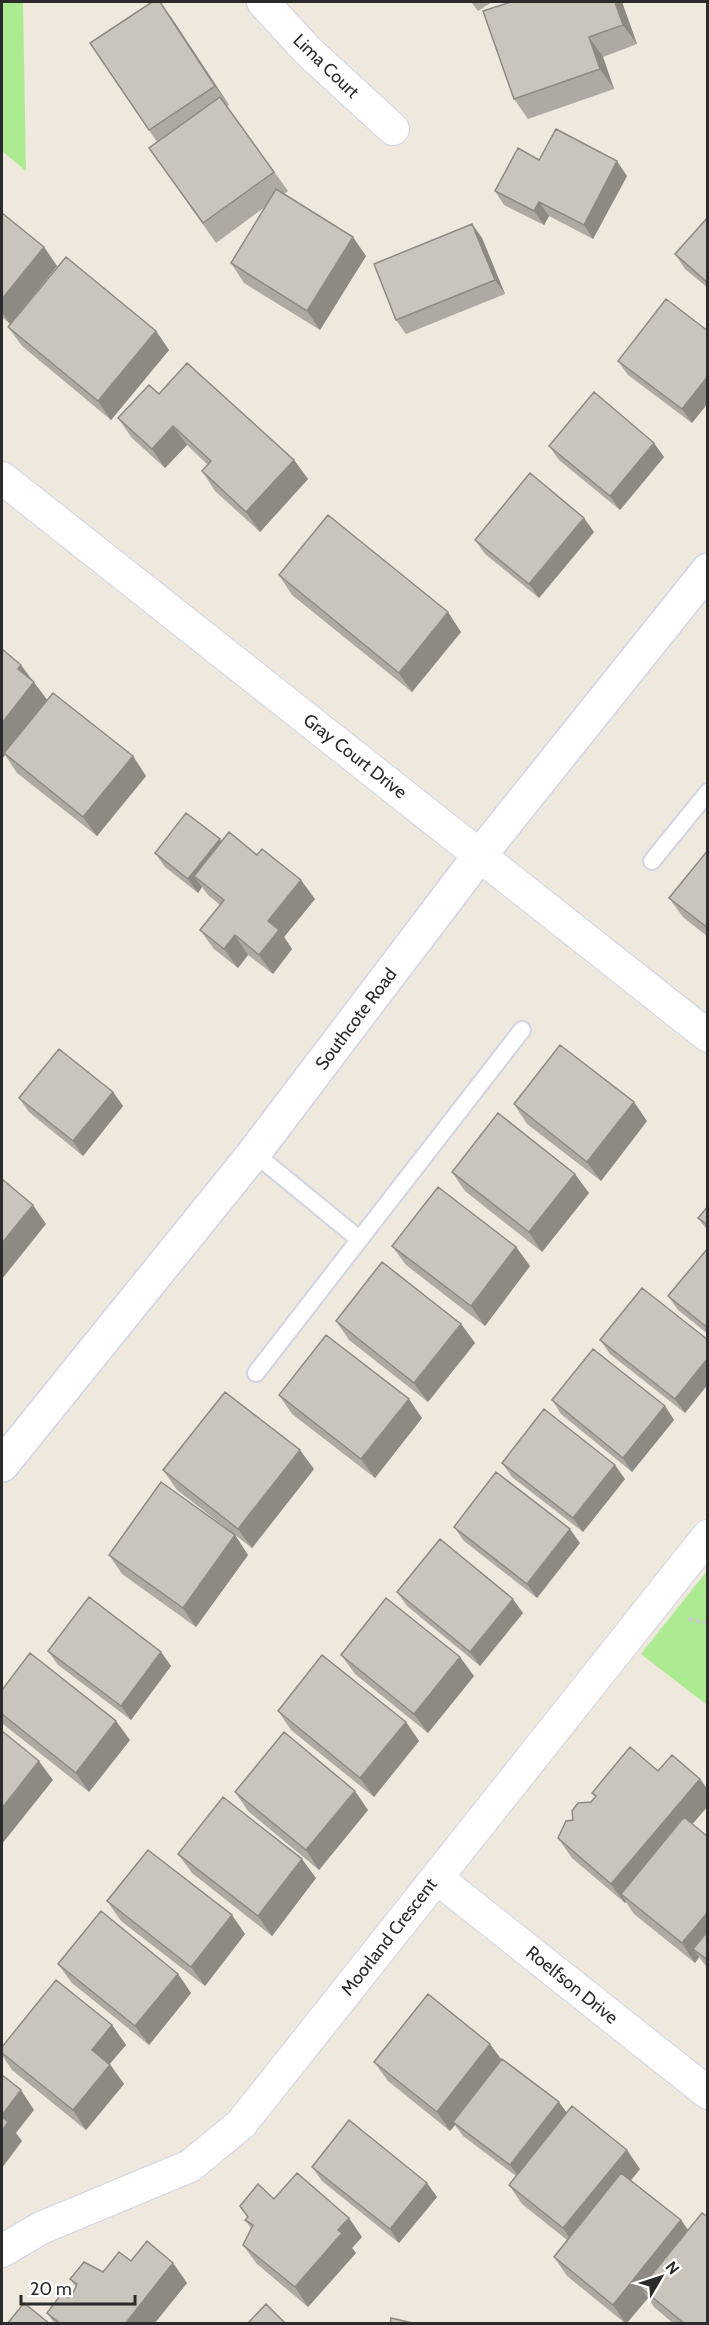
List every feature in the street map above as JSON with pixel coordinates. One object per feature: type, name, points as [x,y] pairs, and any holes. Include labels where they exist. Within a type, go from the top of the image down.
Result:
[{"type":"main road","name":"Southcote Road","points":[[2,1465],[254,1154],[480,855],[708,570]]},
{"type":"street","name":"Lima Court","points":[[263,2],[308,51],[393,129]]},
{"type":"street","name":"Gray Court Drive","points":[[2,478],[708,1036]]},
{"type":"street","name":"Moorland Crescent","points":[[2,2251],[41,2228],[167,2178],[190,2166],[216,2148],[241,2124],[708,1536]]},
{"type":"street","name":"Roelfson Drive","points":[[436,1878],[708,2093]]},
{"type":"lane","points":[[652,861],[708,792]]},
{"type":"lane","points":[[255,1373],[522,1030]]},
{"type":"lane","points":[[254,1154],[359,1239]]},
{"type":"green space","points":[[2,2],[23,2],[26,171],[2,151]]},
{"type":"green space","points":[[707,1571],[707,1705],[641,1654]]},
{"type":"building","points":[[152,2],[160,2],[215,86],[149,130],[90,43]]},
{"type":"building","points":[[511,2],[615,2],[623,25],[589,37],[600,69],[514,99],[483,11]]},
{"type":"building","points":[[220,97],[274,172],[203,223],[149,148]]},
{"type":"building","points":[[556,129],[617,161],[584,225],[539,202],[534,211],[495,191],[518,148],[539,160]]},
{"type":"building","points":[[276,189],[353,237],[307,311],[231,263]]},
{"type":"building","points":[[2,213],[44,247],[2,299]]},
{"type":"building","points":[[708,217],[708,283],[675,254]]},
{"type":"building","points":[[472,224],[495,280],[396,320],[374,264]]},
{"type":"building","points":[[66,257],[156,331],[98,401],[8,327]]},
{"type":"building","points":[[666,299],[708,331],[708,376],[682,409],[618,361]]},
{"type":"building","points":[[187,363],[294,460],[246,512],[202,471],[211,461],[173,426],[152,449],[118,418],[149,385],[159,394]]},
{"type":"building","points":[[594,392],[654,443],[610,496],[549,446]]},
{"type":"building","points":[[530,473],[584,518],[529,584],[475,540]]},
{"type":"building","points":[[328,515],[448,612],[399,673],[279,575]]},
{"type":"building","points":[[2,649],[21,665],[18,669],[34,682],[2,723]]},
{"type":"building","points":[[53,693],[133,756],[83,817],[4,753]]},
{"type":"building","points":[[186,813],[220,839],[188,879],[155,853]]},
{"type":"building","points":[[229,832],[257,855],[262,849],[301,880],[268,921],[279,930],[259,955],[235,935],[224,949],[200,930],[224,900],[194,876]]},
{"type":"building","points":[[708,850],[708,928],[669,898]]},
{"type":"building","points":[[560,1045],[634,1102],[587,1162],[514,1104]]},
{"type":"building","points":[[59,1049],[113,1092],[73,1141],[19,1098]]},
{"type":"building","points":[[498,1113],[575,1174],[529,1232],[452,1172]]},
{"type":"building","points":[[2,1179],[33,1205],[2,1243]]},
{"type":"building","points":[[438,1187],[516,1247],[471,1306],[392,1246]]},
{"type":"building","points":[[708,1206],[708,1225],[698,1218]]},
{"type":"building","points":[[708,1248],[708,1328],[668,1296]]},
{"type":"building","points":[[382,1262],[461,1324],[414,1383],[336,1321]]},
{"type":"building","points":[[642,1288],[708,1340],[708,1358],[675,1399],[600,1340]]},
{"type":"building","points":[[326,1335],[409,1399],[361,1459],[279,1395]]},
{"type":"building","points":[[593,1349],[665,1406],[623,1458],[552,1400]]},
{"type":"building","points":[[225,1392],[300,1450],[238,1529],[163,1470]]},
{"type":"building","points":[[544,1409],[615,1465],[573,1518],[502,1463]]},
{"type":"building","points":[[496,1472],[570,1529],[527,1584],[454,1527]]},
{"type":"building","points":[[161,1482],[235,1535],[183,1608],[109,1555]]},
{"type":"building","points":[[440,1539],[513,1599],[470,1652],[397,1592]]},
{"type":"building","points":[[89,1597],[161,1652],[121,1706],[48,1651]]},
{"type":"building","points":[[386,1598],[460,1657],[414,1714],[341,1655]]},
{"type":"building","points":[[30,1653],[116,1721],[76,1773],[2,1714],[2,1690]]},
{"type":"building","points":[[322,1655],[406,1722],[360,1778],[278,1711]]},
{"type":"building","points":[[2,1731],[39,1761],[2,1808]]},
{"type":"building","points":[[284,1732],[355,1791],[306,1850],[235,1792]]},
{"type":"building","points":[[630,1747],[658,1771],[672,1755],[700,1779],[611,1884],[558,1838],[566,1821],[573,1820],[572,1811],[578,1803],[591,1802],[596,1796],[592,1793]]},
{"type":"building","points":[[223,1797],[302,1859],[258,1916],[178,1854]]},
{"type":"building","points":[[684,1817],[708,1837],[708,1912],[682,1943],[621,1894]]},
{"type":"building","points":[[148,1850],[232,1915],[191,1967],[107,1901]]},
{"type":"building","points":[[101,1911],[178,1974],[135,2026],[58,1964]]},
{"type":"building","points":[[708,1931],[708,1960],[693,1949]]},
{"type":"building","points":[[56,1980],[112,2025],[92,2050],[110,2065],[73,2110],[2,2053],[2,2047]]},
{"type":"building","points":[[428,1994],[490,2044],[437,2112],[374,2062]]},
{"type":"building","points":[[502,2059],[559,2102],[510,2165],[453,2122]]},
{"type":"building","points":[[2,2075],[21,2090],[2,2115]]},
{"type":"building","points":[[572,2106],[627,2150],[563,2228],[509,2185]]},
{"type":"building","points":[[2,2117],[8,2122],[2,2131]]},
{"type":"building","points":[[349,2120],[427,2183],[390,2229],[312,2167]]},
{"type":"building","points":[[297,2173],[349,2218],[338,2230],[342,2233],[295,2287],[243,2245],[253,2225],[245,2220],[248,2217],[240,2206],[258,2184],[274,2199]]},
{"type":"building","points":[[621,2173],[681,2220],[613,2305],[554,2257]]},
{"type":"building","points":[[702,2213],[708,2217],[708,2324],[685,2324],[641,2288]]},
{"type":"building","points":[[147,2241],[173,2263],[125,2324],[61,2324],[47,2313],[62,2293],[68,2298],[74,2291],[77,2284],[70,2279],[84,2262],[103,2272],[119,2252],[131,2261]]},
{"type":"building","points":[[24,2303],[50,2324],[7,2324]]},
{"type":"building","points":[[266,2304],[286,2324],[247,2324]]},
{"type":"building","points":[[391,2318],[417,2324],[390,2324]]}]
